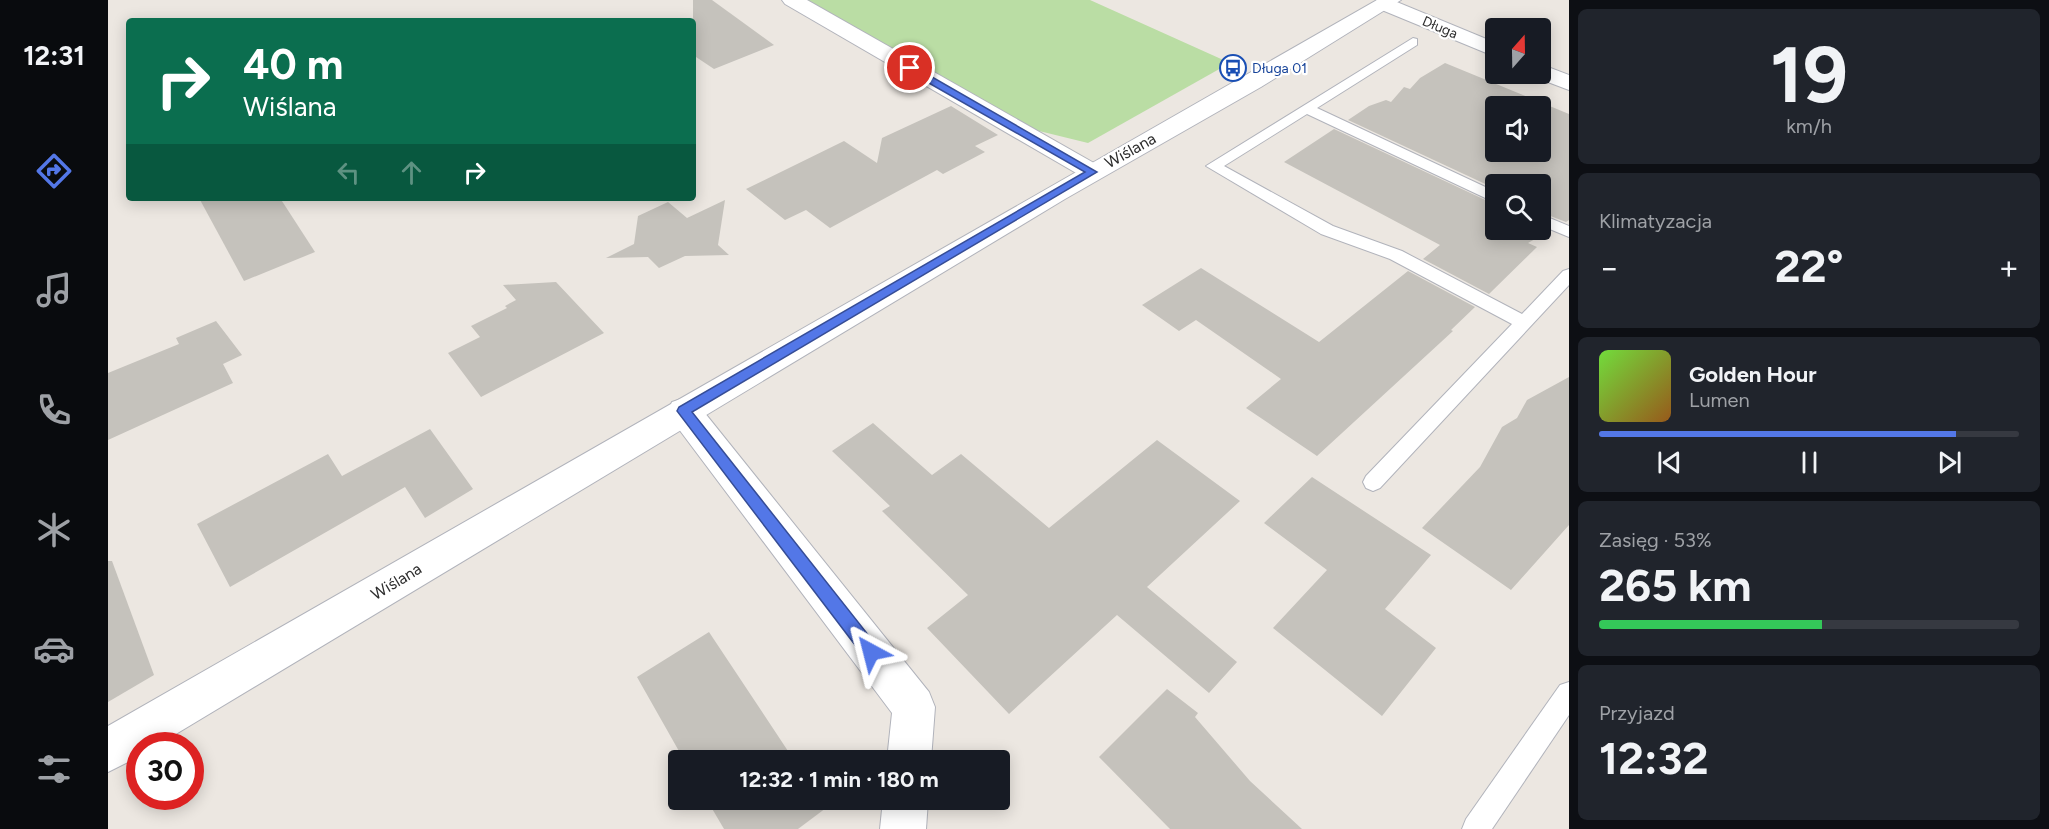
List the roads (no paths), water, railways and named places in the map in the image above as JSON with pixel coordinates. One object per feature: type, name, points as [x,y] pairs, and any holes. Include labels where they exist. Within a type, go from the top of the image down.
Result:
[{"type":"main road","points":[[792,0],[1092,172]]},
{"type":"main road","name":"Wiślana","points":[[108,750],[1092,172],[1253,82],[1388,2]]},
{"type":"main road","name":"Długa","points":[[1388,2],[1485,46]]},
{"type":"main road","points":[[1551,75],[1569,83]]},
{"type":"main road","points":[[684,411],[914,707],[910,750]]},
{"type":"main road","points":[[903,829],[905,810]]},
{"type":"lane","points":[[1413,42],[1213,166],[1327,230],[1396,255],[1524,323]]},
{"type":"lane","points":[[1306,108],[1485,193]]},
{"type":"lane","points":[[1551,224],[1569,232]]},
{"type":"lane","points":[[1373,482],[1569,275]]},
{"type":"lane","points":[[1476,829],[1569,694]]},
{"type":"place","name":"Długa 01","points":[[1233,68]]}]
